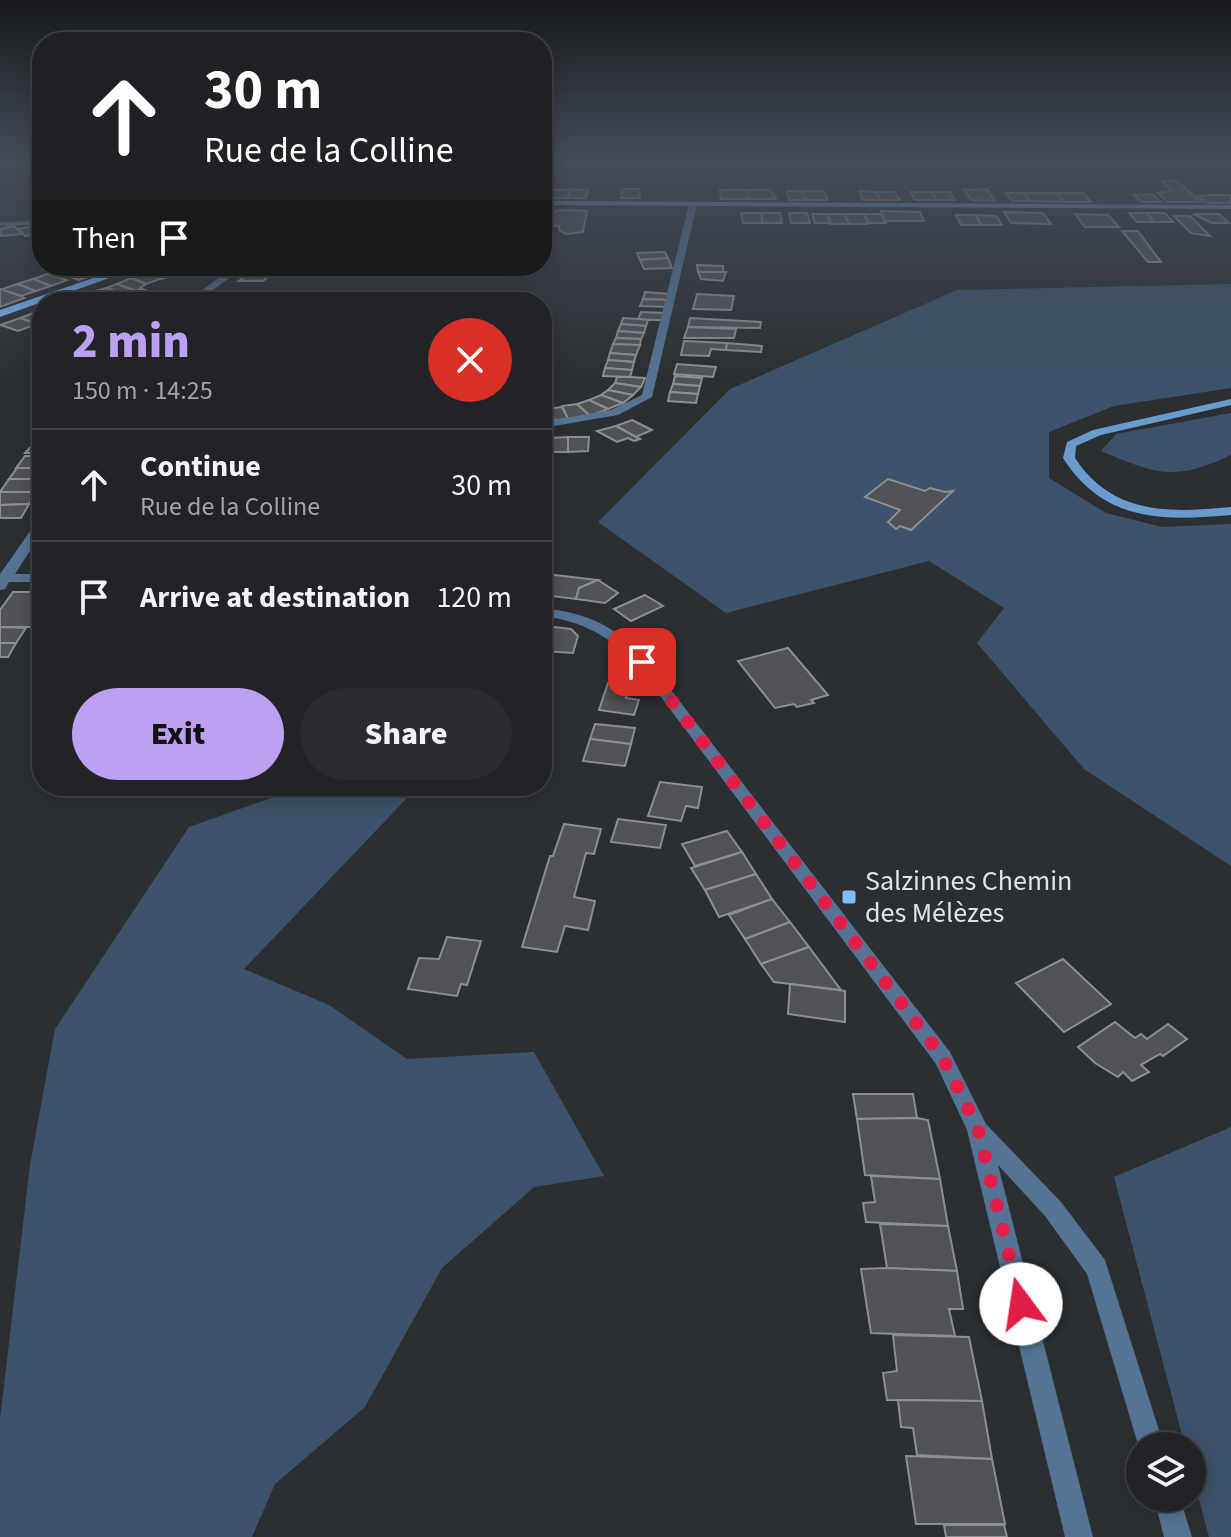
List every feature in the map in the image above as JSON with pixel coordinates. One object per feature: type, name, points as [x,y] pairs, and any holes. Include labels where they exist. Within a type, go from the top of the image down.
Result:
[{"type":"main road","points":[[63,292],[109,276]]},
{"type":"main road","points":[[0,314],[32,303]]},
{"type":"main road","points":[[1231,402],[1097,432],[1071,444],[1069,458],[1084,481],[1109,499],[1129,507],[1182,516],[1231,511]]},
{"type":"street","points":[[552,423],[614,413],[647,397],[686,233]]},
{"type":"street","points":[[205,292],[227,276]]},
{"type":"street","points":[[2,581],[32,538]]},
{"type":"street","points":[[2,581],[32,579]]},
{"type":"street","points":[[552,613],[593,621],[621,640],[642,662],[943,1058],[978,1129],[1079,1537]]},
{"type":"street","points":[[978,1129],[1053,1209],[1097,1268],[1147,1432]]},
{"type":"street","points":[[1171,1512],[1178,1537]]},
{"type":"shaded area","points":[[1231,284],[1231,388],[1114,406],[1049,432],[1049,478],[1106,513],[1162,527],[1231,524],[1231,866],[1084,769],[977,643],[1004,608],[929,561],[726,613],[598,522],[730,389],[957,290]]},
{"type":"shaded area","points":[[1231,413],[1231,455],[1194,469],[1165,472],[1101,451],[1116,434]]},
{"type":"shaded area","points":[[277,796],[408,797],[244,969],[329,1005],[407,1059],[534,1052],[604,1176],[534,1187],[442,1268],[365,1407],[275,1484],[252,1537],[0,1537],[0,1419],[30,1165],[55,1029],[189,827]]},
{"type":"shaded area","points":[[1231,1127],[1231,1537],[1209,1537],[1202,1512],[1206,1512],[1206,1432],[1181,1432],[1114,1177]]},
{"type":"building","points":[[0,233],[23,234],[0,236]]},
{"type":"building","points":[[1123,233],[1139,233],[1161,262],[1148,262]]},
{"type":"building","points":[[665,252],[668,258],[640,260],[637,253]]},
{"type":"building","points":[[668,258],[672,268],[644,269],[640,260]]},
{"type":"building","points":[[697,265],[723,266],[723,272],[698,272]]},
{"type":"building","points":[[698,272],[726,272],[723,281],[701,279]]},
{"type":"building","points":[[54,276],[67,280],[51,286],[33,279]]},
{"type":"building","points":[[66,276],[91,276],[79,280]]},
{"type":"building","points":[[153,276],[160,279],[146,284],[131,278]]},
{"type":"building","points":[[245,276],[269,276],[263,281],[239,281]]},
{"type":"building","points":[[131,278],[146,284],[136,291],[117,284]]},
{"type":"building","points":[[33,279],[51,286],[36,291],[17,284]]},
{"type":"building","points":[[17,284],[36,291],[21,296],[0,290]]},
{"type":"building","points":[[117,284],[137,291],[117,292],[106,288]]},
{"type":"building","points":[[106,288],[117,292],[92,292]]},
{"type":"building","points":[[0,289],[21,296],[24,298],[0,307]]},
{"type":"building","points":[[645,292],[670,294],[669,300],[643,299]]},
{"type":"building","points":[[697,294],[734,296],[731,310],[693,309]]},
{"type":"building","points":[[643,299],[669,300],[667,307],[640,306]]},
{"type":"building","points":[[641,312],[665,313],[663,320],[638,319]]},
{"type":"building","points":[[32,313],[32,322],[20,318]]},
{"type":"building","points":[[20,318],[32,322],[32,326],[18,331],[0,325]]},
{"type":"building","points":[[623,318],[648,320],[646,326],[621,324]]},
{"type":"building","points":[[690,318],[761,322],[760,328],[688,327]]},
{"type":"building","points":[[621,324],[646,326],[644,333],[618,331]]},
{"type":"building","points":[[688,327],[736,329],[734,338],[684,338]]},
{"type":"building","points":[[618,331],[644,333],[641,339],[616,338]]},
{"type":"building","points":[[616,338],[641,339],[640,345],[613,344]]},
{"type":"building","points":[[684,341],[727,343],[726,350],[711,349],[709,356],[681,355]]},
{"type":"building","points":[[727,343],[762,346],[761,352],[726,350]]},
{"type":"building","points":[[613,344],[640,345],[636,355],[610,353]]},
{"type":"building","points":[[610,353],[636,355],[634,362],[608,360]]},
{"type":"building","points":[[608,360],[634,362],[632,370],[605,368]]},
{"type":"building","points":[[677,364],[716,367],[713,377],[674,374]]},
{"type":"building","points":[[605,368],[632,370],[630,377],[603,376]]},
{"type":"building","points":[[675,376],[702,378],[700,386],[673,384]]},
{"type":"building","points":[[617,377],[645,378],[641,387],[615,383]]},
{"type":"building","points":[[615,383],[641,387],[633,395],[608,390]]},
{"type":"building","points":[[673,384],[700,386],[698,394],[670,392]]},
{"type":"building","points":[[608,390],[633,395],[623,403],[601,395]]},
{"type":"building","points":[[670,392],[698,394],[696,403],[668,401]]},
{"type":"building","points":[[601,395],[623,403],[608,409],[589,400]]},
{"type":"building","points":[[589,400],[608,409],[590,416],[577,404]]},
{"type":"building","points":[[577,404],[590,416],[568,419],[562,406]]},
{"type":"building","points":[[562,407],[568,419],[552,421],[552,408]]},
{"type":"building","points":[[632,420],[652,430],[636,437],[616,426]]},
{"type":"building","points":[[616,426],[640,439],[634,441],[628,438],[617,442],[597,431]]},
{"type":"building","points":[[568,437],[568,452],[552,452],[552,438]]},
{"type":"building","points":[[568,437],[589,437],[588,451],[568,452]]},
{"type":"building","points":[[25,456],[32,456],[32,468],[16,468]]},
{"type":"building","points":[[17,468],[32,468],[32,479],[9,479]]},
{"type":"building","points":[[9,479],[32,479],[32,492],[0,492]]},
{"type":"building","points":[[888,479],[925,491],[930,488],[953,491],[911,530],[900,526],[896,529],[888,522],[900,510],[865,497]]},
{"type":"building","points":[[0,492],[32,492],[29,504],[0,505]]},
{"type":"building","points":[[29,504],[21,518],[0,518],[0,505]]},
{"type":"building","points":[[552,575],[598,580],[579,588],[576,599],[552,596]]},
{"type":"building","points":[[598,580],[618,593],[605,603],[576,599],[579,588]]},
{"type":"building","points":[[13,592],[32,592],[30,627],[0,627],[0,610]]},
{"type":"building","points":[[645,595],[663,606],[631,621],[614,609]]},
{"type":"building","points":[[0,627],[26,628],[16,643],[0,643]]},
{"type":"building","points":[[552,627],[571,629],[578,636],[573,653],[552,652]]},
{"type":"building","points":[[0,643],[16,643],[8,657],[0,657]]},
{"type":"building","points":[[788,648],[828,695],[811,700],[814,703],[775,708],[738,661]]},
{"type":"building","points":[[608,683],[629,686],[626,698],[639,700],[634,715],[599,710]]},
{"type":"building","points":[[595,724],[635,728],[631,744],[590,739]]},
{"type":"building","points":[[590,739],[631,744],[625,766],[583,761]]},
{"type":"building","points":[[660,782],[702,787],[698,808],[686,806],[681,821],[648,816]]},
{"type":"building","points":[[618,819],[666,825],[660,848],[611,842]]},
{"type":"building","points":[[564,824],[601,829],[594,854],[586,853],[574,897],[595,901],[588,930],[565,926],[557,952],[522,947],[550,856],[553,856]]},
{"type":"building","points":[[727,831],[742,852],[695,866],[682,844]]},
{"type":"building","points":[[742,852],[756,874],[705,890],[691,868]]},
{"type":"building","points":[[756,874],[772,899],[719,917],[705,890]]},
{"type":"building","points":[[772,899],[790,922],[745,939],[729,915]]},
{"type":"building","points":[[790,922],[809,947],[761,964],[745,939]]},
{"type":"building","points":[[447,937],[481,941],[467,985],[461,984],[457,996],[408,989],[419,958],[439,959]]},
{"type":"building","points":[[809,947],[841,990],[774,982],[761,964]]},
{"type":"building","points":[[1063,959],[1111,1004],[1064,1032],[1016,983]]},
{"type":"building","points":[[790,984],[845,991],[845,1022],[788,1014]]},
{"type":"building","points":[[1115,1022],[1135,1038],[1141,1034],[1147,1039],[1168,1024],[1187,1039],[1163,1056],[1160,1054],[1141,1065],[1149,1072],[1132,1081],[1123,1072],[1118,1077],[1095,1063],[1078,1047]]},
{"type":"building","points":[[853,1094],[913,1094],[917,1118],[857,1119]]},
{"type":"building","points":[[857,1119],[928,1120],[940,1179],[865,1175]]},
{"type":"building","points":[[871,1176],[940,1179],[948,1226],[866,1222],[863,1203],[875,1202]]},
{"type":"building","points":[[880,1224],[948,1226],[957,1271],[887,1268]]},
{"type":"building","points":[[861,1269],[957,1271],[963,1309],[949,1309],[955,1336],[871,1333]]},
{"type":"building","points":[[893,1335],[969,1337],[982,1401],[887,1400],[883,1373],[897,1371]]},
{"type":"building","points":[[898,1400],[982,1401],[992,1459],[917,1455],[913,1428],[901,1427]]},
{"type":"building","points":[[906,1456],[992,1459],[1005,1524],[916,1524]]},
{"type":"building","points":[[944,1525],[1004,1525],[1007,1537],[946,1537]]},
{"type":"place","name":"Salzinnes Chemin des Mélèzes","points":[[849,897]]},
{"type":"route","points":[[642,662],[943,1058],[978,1129],[1021,1304]]}]
